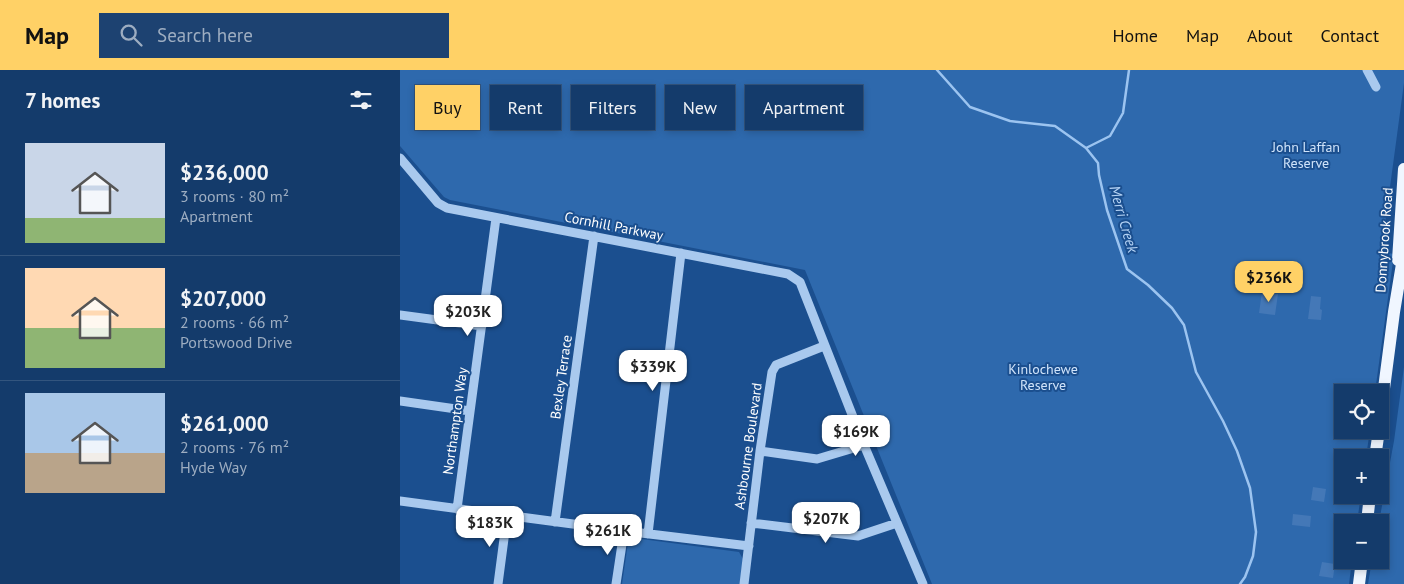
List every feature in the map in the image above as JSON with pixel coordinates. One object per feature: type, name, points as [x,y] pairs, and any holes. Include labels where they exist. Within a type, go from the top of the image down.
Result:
[{"type":"main road","name":"Donnybrook Road","points":[[1394,312],[1404,169]]},
{"type":"main road","name":"Donnybrook Road","points":[[1385,384],[1404,252]]},
{"type":"main road","points":[[1359,584],[1361,569]]},
{"type":"street","points":[[1367,70],[1376,87]]},
{"type":"street","name":"Cornhill Parkway","points":[[400,158],[438,203],[443,206],[496,218],[788,274],[800,282],[864,445],[923,584]]},
{"type":"street","name":"Northampton Way","points":[[457,509],[496,218]]},
{"type":"street","name":"Bexley Terrace","points":[[555,522],[594,236]]},
{"type":"street","points":[[648,534],[681,253]]},
{"type":"street","points":[[400,315],[482,326]]},
{"type":"street","name":"Ashbourne Boulevard","points":[[744,584],[760,451],[772,372],[776,365],[824,346]]},
{"type":"street","points":[[400,402],[470,411]]},
{"type":"street","points":[[760,451],[817,459],[864,445]]},
{"type":"street","points":[[400,501],[749,546]]},
{"type":"street","points":[[498,584],[507,516]]},
{"type":"street","points":[[751,523],[858,536],[897,523]]},
{"type":"street","points":[[616,584],[624,531]]},
{"type":"green space","name":"Kinlochewe Reserve","points":[[400,70],[1404,70],[1404,83],[1382,252],[1394,254],[1376,384],[1334,384],[1334,439],[1369,439],[1367,449],[1334,449],[1334,504],[1360,504],[1358,514],[1334,514],[1334,569],[1351,569],[1349,584],[932,584],[805,270],[450,200],[444,197],[400,146]]},
{"type":"green space","points":[[1404,367],[1404,584],[1368,584],[1370,569],[1389,569],[1389,514],[1380,514],[1382,504],[1389,504],[1389,468]]},
{"type":"green space","points":[[634,538],[739,552],[743,559],[740,584],[622,584],[628,543]]},
{"type":"building","points":[[1262,292],[1278,294],[1275,315],[1259,313]]},
{"type":"building","points":[[1311,296],[1321,297],[1321,320],[1308,319]]},
{"type":"building","points":[[1313,487],[1326,489],[1324,502],[1311,500]]},
{"type":"building","points":[[1293,514],[1311,516],[1310,527],[1292,525]]},
{"type":"building","points":[[1322,562],[1334,564],[1333,578],[1319,576]]},
{"type":"waterway","name":"Merri Creek","points":[[937,70],[970,107],[1010,121],[1055,126],[1086,148],[1098,163],[1107,210],[1127,269],[1148,285],[1172,308],[1184,325],[1196,372],[1237,451],[1250,488],[1256,532],[1253,556],[1245,577],[1240,584]]},
{"type":"waterway","points":[[1086,148],[1110,136],[1123,113],[1129,70]]},
{"type":"park label","name":"John Laffan Reserve","points":[[1306,156]]}]
